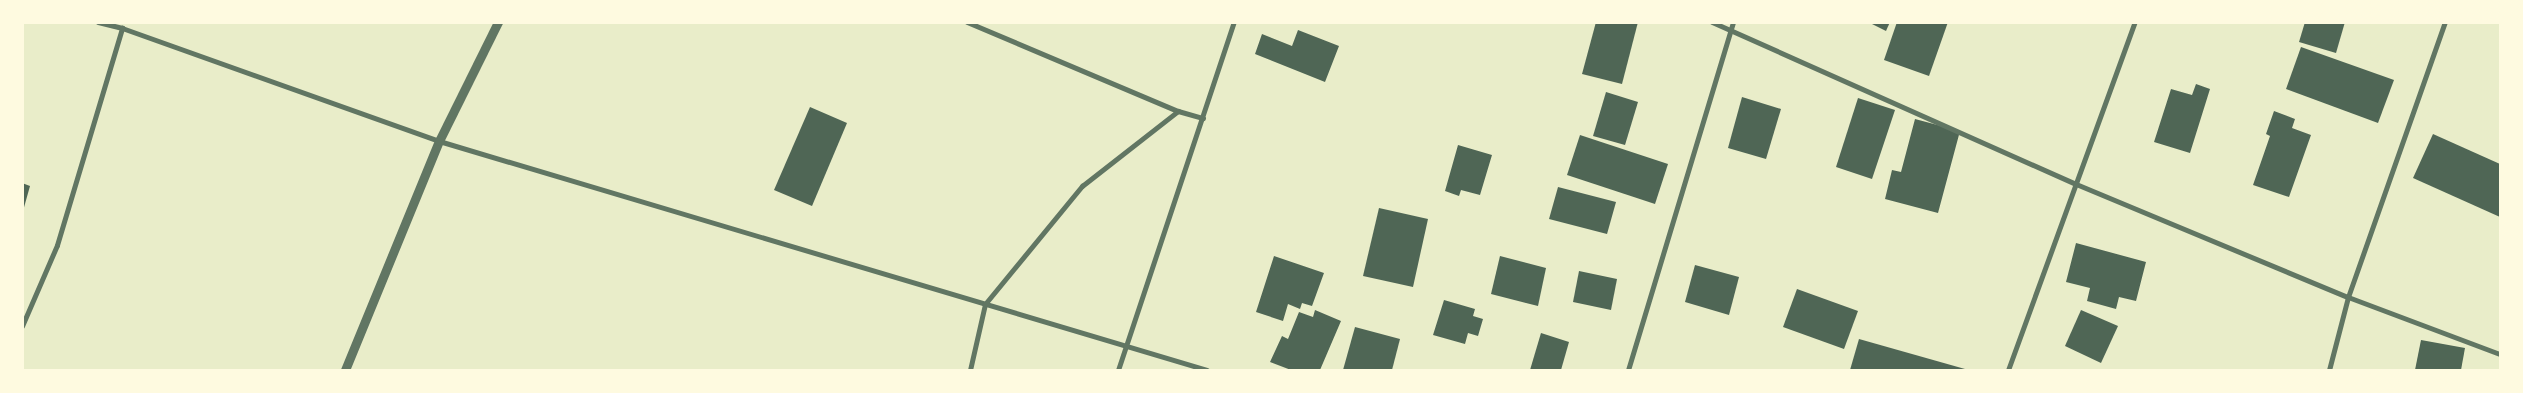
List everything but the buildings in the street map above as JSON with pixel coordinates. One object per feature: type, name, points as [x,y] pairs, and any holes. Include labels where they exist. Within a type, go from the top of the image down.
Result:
[{"type":"street","points":[[345,370],[439,141],[498,22]]},
{"type":"street","points":[[967,22],[1178,111],[1203,118]]},
{"type":"street","points":[[1118,370],[1234,22]]},
{"type":"street","points":[[1712,22],[2076,184],[2348,297],[2500,354]]},
{"type":"street","points":[[1628,370],[1733,22]]},
{"type":"street","points":[[2008,370],[2135,22]]},
{"type":"street","points":[[2329,370],[2348,297],[2445,22]]},
{"type":"street","points":[[99,23],[122,28],[439,141],[1207,370]]},
{"type":"street","points":[[22,326],[57,245],[122,28]]},
{"type":"street","points":[[970,370],[985,304],[1082,186],[1178,111]]}]
